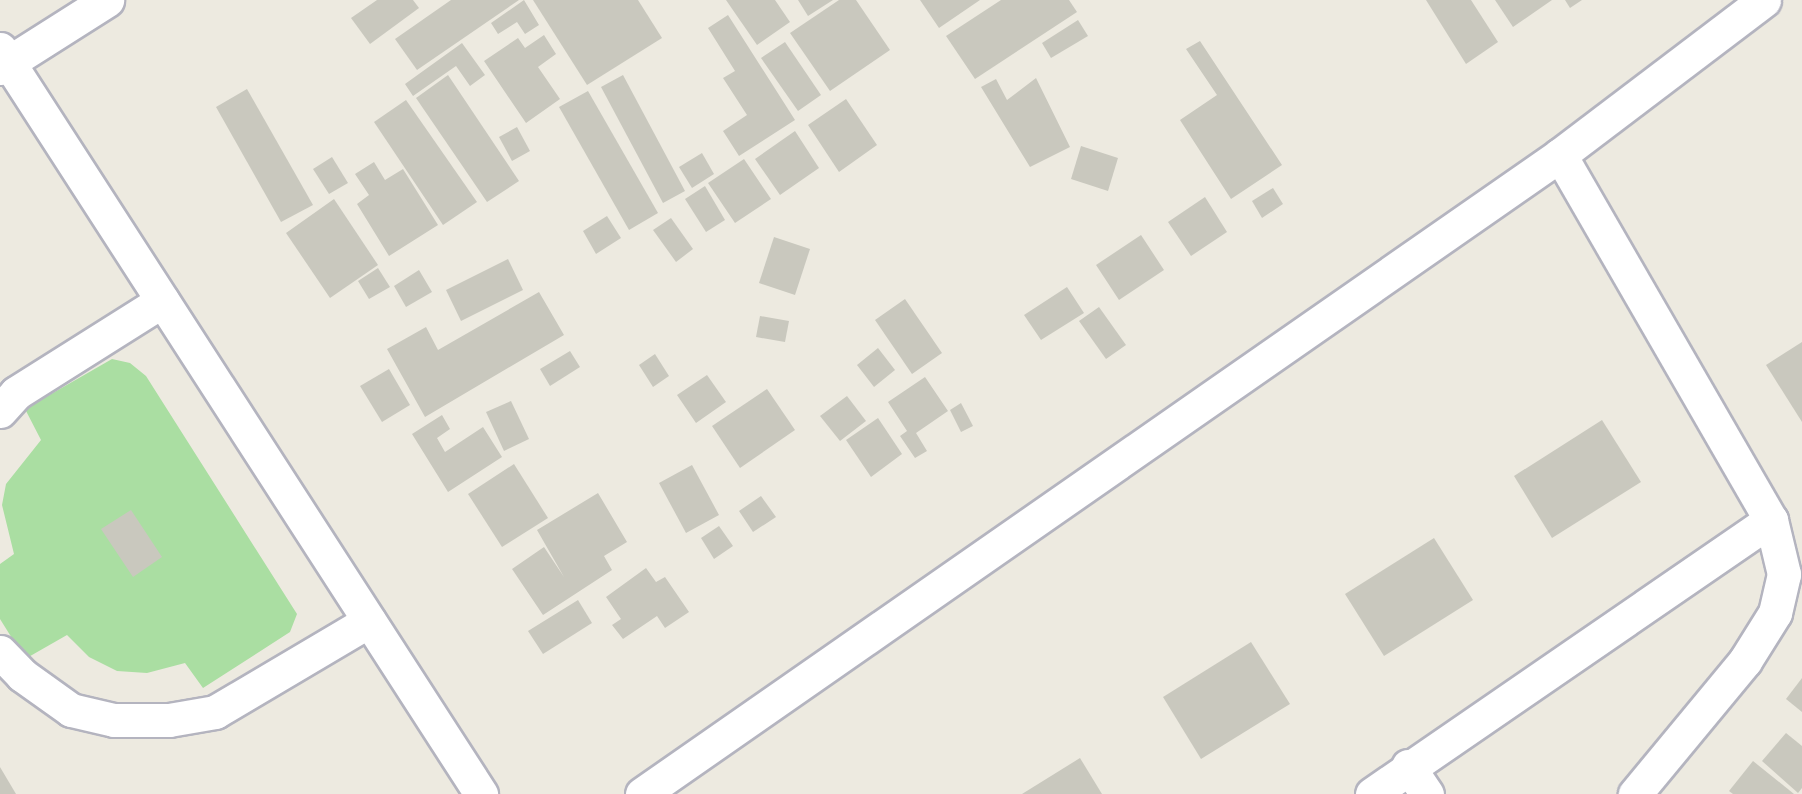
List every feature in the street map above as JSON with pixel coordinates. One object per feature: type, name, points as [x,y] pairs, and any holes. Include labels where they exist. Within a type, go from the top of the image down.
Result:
[{"type":"street","points":[[107,0],[3,60],[481,794]]},
{"type":"street","points":[[642,794],[1560,155],[1764,0]]},
{"type":"street","points":[[1560,155],[1772,520],[1784,574],[1775,613],[1744,661],[1635,794]]},
{"type":"street","points":[[0,411],[16,393],[162,301]]},
{"type":"street","points":[[1372,794],[1408,766],[1772,520]]},
{"type":"street","points":[[0,652],[22,675],[71,710],[114,720],[169,720],[215,712],[369,621]]},
{"type":"street","points":[[1408,766],[1426,794]]},
{"type":"green space","points":[[112,359],[130,363],[146,376],[297,614],[290,632],[203,688],[185,663],[147,673],[117,671],[89,657],[67,635],[25,659],[0,619],[0,564],[14,554],[2,505],[6,484],[41,440],[25,409]]},
{"type":"building","points":[[377,0],[413,0],[419,8],[370,44],[351,18]]},
{"type":"building","points":[[451,0],[519,0],[417,70],[395,39]]},
{"type":"building","points":[[524,0],[539,25],[525,34],[517,22],[498,34],[491,23]]},
{"type":"building","points":[[533,0],[638,0],[662,38],[587,85]]},
{"type":"building","points":[[726,0],[775,0],[790,22],[757,45]]},
{"type":"building","points":[[798,0],[833,0],[808,16]]},
{"type":"building","points":[[839,0],[856,0],[890,50],[830,91],[790,33]]},
{"type":"building","points":[[920,0],[980,0],[939,28]]},
{"type":"building","points":[[1001,0],[1069,0],[1077,12],[975,79],[946,36]]},
{"type":"building","points":[[1426,0],[1471,0],[1498,42],[1466,64]]},
{"type":"building","points":[[1495,0],[1552,0],[1513,27]]},
{"type":"building","points":[[1565,0],[1582,0],[1570,8]]},
{"type":"building","points":[[728,15],[795,120],[739,156],[723,131],[747,115],[723,78],[735,71],[708,28]]},
{"type":"building","points":[[1078,20],[1088,36],[1051,58],[1042,43]]},
{"type":"building","points":[[544,35],[556,54],[538,67],[560,99],[526,123],[484,61],[518,38],[525,48]]},
{"type":"building","points":[[1200,41],[1282,165],[1231,199],[1180,120],[1217,95],[1186,49]]},
{"type":"building","points":[[785,42],[821,95],[798,111],[761,58]]},
{"type":"building","points":[[462,43],[485,75],[470,86],[456,66],[413,96],[405,84]]},
{"type":"building","points":[[448,75],[519,181],[487,202],[416,98]]},
{"type":"building","points":[[623,75],[685,191],[663,203],[601,87]]},
{"type":"building","points":[[1036,78],[1070,147],[1030,167],[981,87],[996,79],[1007,100]]},
{"type":"building","points":[[247,89],[313,205],[281,222],[216,107]]},
{"type":"building","points":[[588,91],[658,213],[629,230],[559,107]]},
{"type":"building","points":[[846,99],[877,145],[839,172],[808,125]]},
{"type":"building","points":[[406,100],[477,202],[443,225],[374,122]]},
{"type":"building","points":[[517,127],[530,151],[512,161],[499,137]]},
{"type":"building","points":[[795,131],[819,168],[780,195],[755,159]]},
{"type":"building","points":[[1081,146],[1118,158],[1108,191],[1071,179]]},
{"type":"building","points":[[702,153],[714,174],[692,188],[679,167]]},
{"type":"building","points":[[332,157],[348,183],[329,194],[313,169]]},
{"type":"building","points":[[744,159],[771,199],[735,223],[708,183]]},
{"type":"building","points":[[374,162],[385,180],[403,169],[438,225],[389,256],[357,204],[369,195],[355,174]]},
{"type":"building","points":[[705,186],[725,220],[706,232],[685,199]]},
{"type":"building","points":[[1273,188],[1283,204],[1262,218],[1252,201]]},
{"type":"building","points":[[1205,197],[1227,232],[1191,256],[1168,222]]},
{"type":"building","points":[[334,199],[378,265],[330,298],[286,233]]},
{"type":"building","points":[[607,216],[621,238],[596,254],[583,231]]},
{"type":"building","points":[[671,218],[693,249],[676,262],[653,230]]},
{"type":"building","points":[[1141,235],[1164,270],[1119,300],[1096,265]]},
{"type":"building","points":[[774,237],[810,249],[795,295],[759,283]]},
{"type":"building","points":[[508,259],[523,290],[461,321],[446,290]]},
{"type":"building","points":[[378,268],[390,287],[369,299],[358,281]]},
{"type":"building","points":[[419,270],[432,292],[406,307],[394,286]]},
{"type":"building","points":[[1067,287],[1084,313],[1041,340],[1024,315]]},
{"type":"building","points":[[539,292],[564,335],[425,417],[387,349],[426,327],[438,350]]},
{"type":"building","points":[[905,299],[942,353],[912,374],[875,320]]},
{"type":"building","points":[[1099,307],[1126,345],[1106,359],[1079,321]]},
{"type":"building","points":[[760,316],[789,321],[785,342],[756,337]]},
{"type":"building","points":[[1802,342],[1802,422],[1766,365]]},
{"type":"building","points":[[878,348],[895,370],[874,387],[857,365]]},
{"type":"building","points":[[570,351],[580,367],[550,386],[540,369]]},
{"type":"building","points":[[655,354],[669,376],[653,387],[639,365]]},
{"type":"building","points":[[389,369],[410,405],[382,422],[360,386]]},
{"type":"building","points":[[707,375],[726,402],[696,423],[677,395]]},
{"type":"building","points":[[925,377],[948,411],[916,433],[927,451],[915,458],[900,436],[907,431],[888,402]]},
{"type":"building","points":[[767,389],[795,430],[740,468],[712,426]]},
{"type":"building","points":[[847,396],[866,421],[840,441],[820,416]]},
{"type":"building","points":[[511,401],[529,439],[504,451],[486,412]]},
{"type":"building","points":[[961,403],[973,426],[961,432],[950,410]]},
{"type":"building","points":[[442,415],[450,429],[437,438],[445,452],[483,427],[502,457],[448,492],[412,434]]},
{"type":"building","points":[[878,418],[902,454],[871,477],[846,440]]},
{"type":"building","points":[[1602,420],[1641,482],[1552,538],[1514,476]]},
{"type":"building","points":[[514,464],[548,518],[502,547],[468,494]]},
{"type":"building","points":[[692,465],[719,515],[686,533],[659,483]]},
{"type":"building","points":[[598,493],[627,542],[604,556],[612,570],[543,615],[512,569],[544,547],[564,577],[537,530]]},
{"type":"building","points":[[761,496],[776,517],[753,532],[739,511]]},
{"type":"building","points":[[131,510],[162,557],[133,577],[101,529]]},
{"type":"building","points":[[719,526],[733,546],[714,559],[701,538]]},
{"type":"building","points":[[1434,538],[1473,600],[1384,656],[1345,594]]},
{"type":"building","points":[[646,568],[656,582],[665,577],[689,612],[665,628],[657,616],[623,639],[612,625],[621,619],[606,597]]},
{"type":"building","points":[[578,600],[592,623],[543,654],[528,631]]},
{"type":"building","points":[[1251,642],[1290,704],[1201,759],[1163,697]]},
{"type":"building","points":[[1802,678],[1802,712],[1786,699]]},
{"type":"building","points":[[1786,733],[1802,746],[1802,788],[1798,793],[1762,761]]},
{"type":"building","points":[[1080,758],[1102,794],[1022,794]]},
{"type":"building","points":[[1753,761],[1794,794],[1733,794],[1729,791]]},
{"type":"building","points":[[0,767],[16,794],[0,794]]}]
